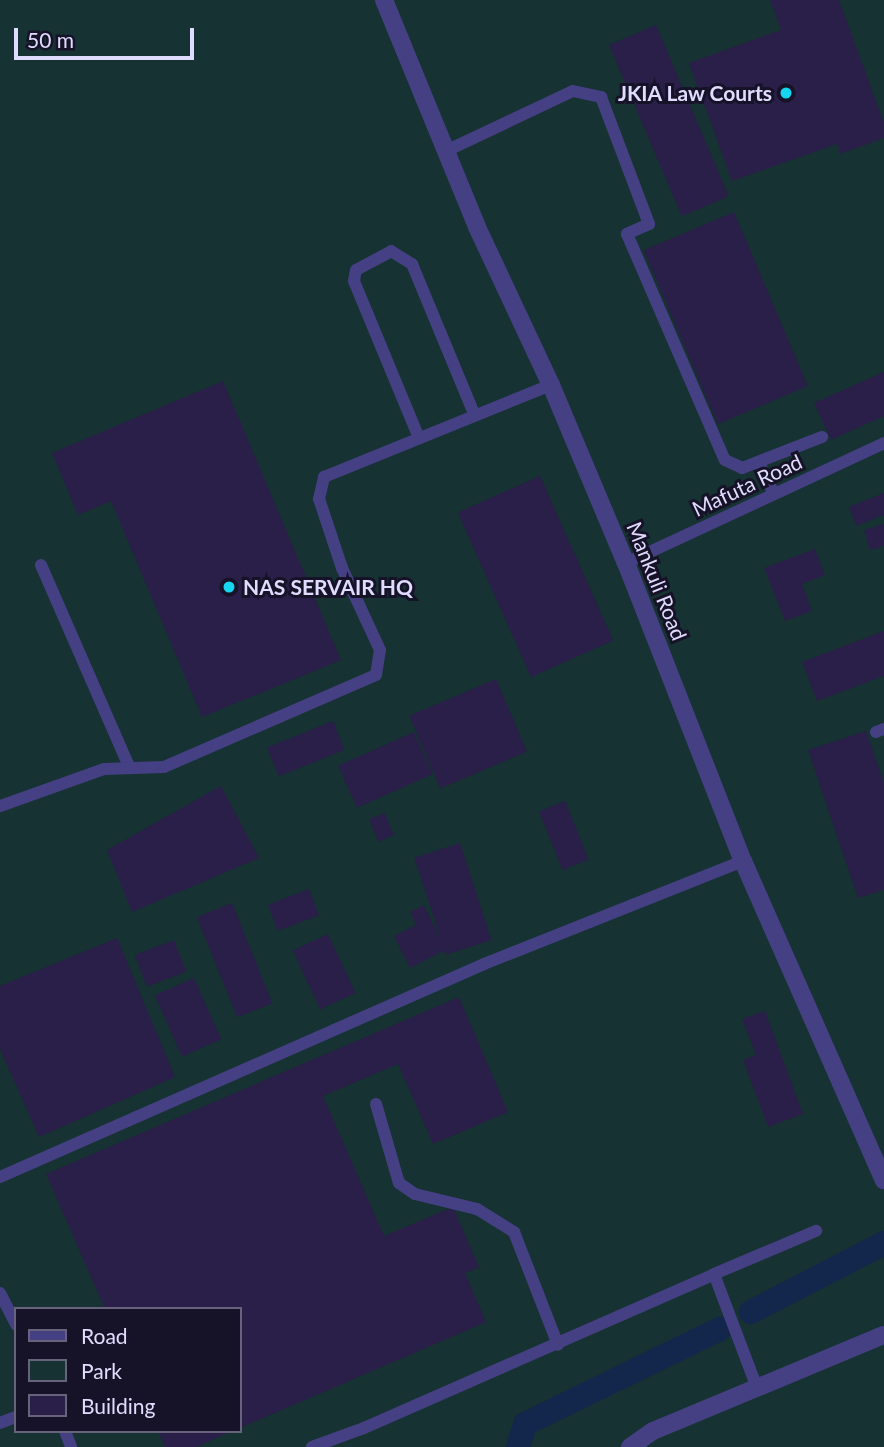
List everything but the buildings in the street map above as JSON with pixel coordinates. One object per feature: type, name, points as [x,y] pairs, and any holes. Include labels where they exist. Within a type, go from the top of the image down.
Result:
[{"type":"street","name":"Mankuli Road","points":[[384,0],[446,151],[551,385],[626,563],[743,861],[884,1181]]},
{"type":"street","points":[[629,1447],[653,1431],[884,1335]]},
{"type":"lane","points":[[446,151],[573,91],[601,97],[649,224],[626,234],[725,460],[742,468],[822,437]]},
{"type":"lane","points":[[419,438],[354,281],[356,270],[391,251],[412,264],[474,414]]},
{"type":"lane","points":[[0,806],[104,769],[128,766],[164,767],[376,675],[380,650],[342,568],[319,499],[320,487],[334,470],[551,385]]},
{"type":"lane","name":"Mafuta Road","points":[[626,563],[884,443]]},
{"type":"lane","points":[[759,463],[774,494]]},
{"type":"lane","points":[[41,565],[128,766]]},
{"type":"lane","points":[[0,1177],[484,964],[743,861]]},
{"type":"lane","points":[[376,1104],[399,1182],[415,1194],[477,1209],[514,1232],[558,1345]]},
{"type":"lane","points":[[312,1447],[558,1345],[816,1231]]},
{"type":"lane","points":[[714,1274],[757,1388]]},
{"type":"lane","points":[[0,1293],[14,1321]]},
{"type":"green space","points":[[0,0],[884,0],[884,1447],[0,1447]]},
{"type":"waterway","points":[[751,1312],[884,1243]]},
{"type":"waterway","points":[[518,1447],[525,1424],[720,1329]]},
{"type":"place","name":"JKIA Law Courts","points":[[786,93]]},
{"type":"place","name":"NAS SERVAIR HQ","points":[[229,587]]}]
